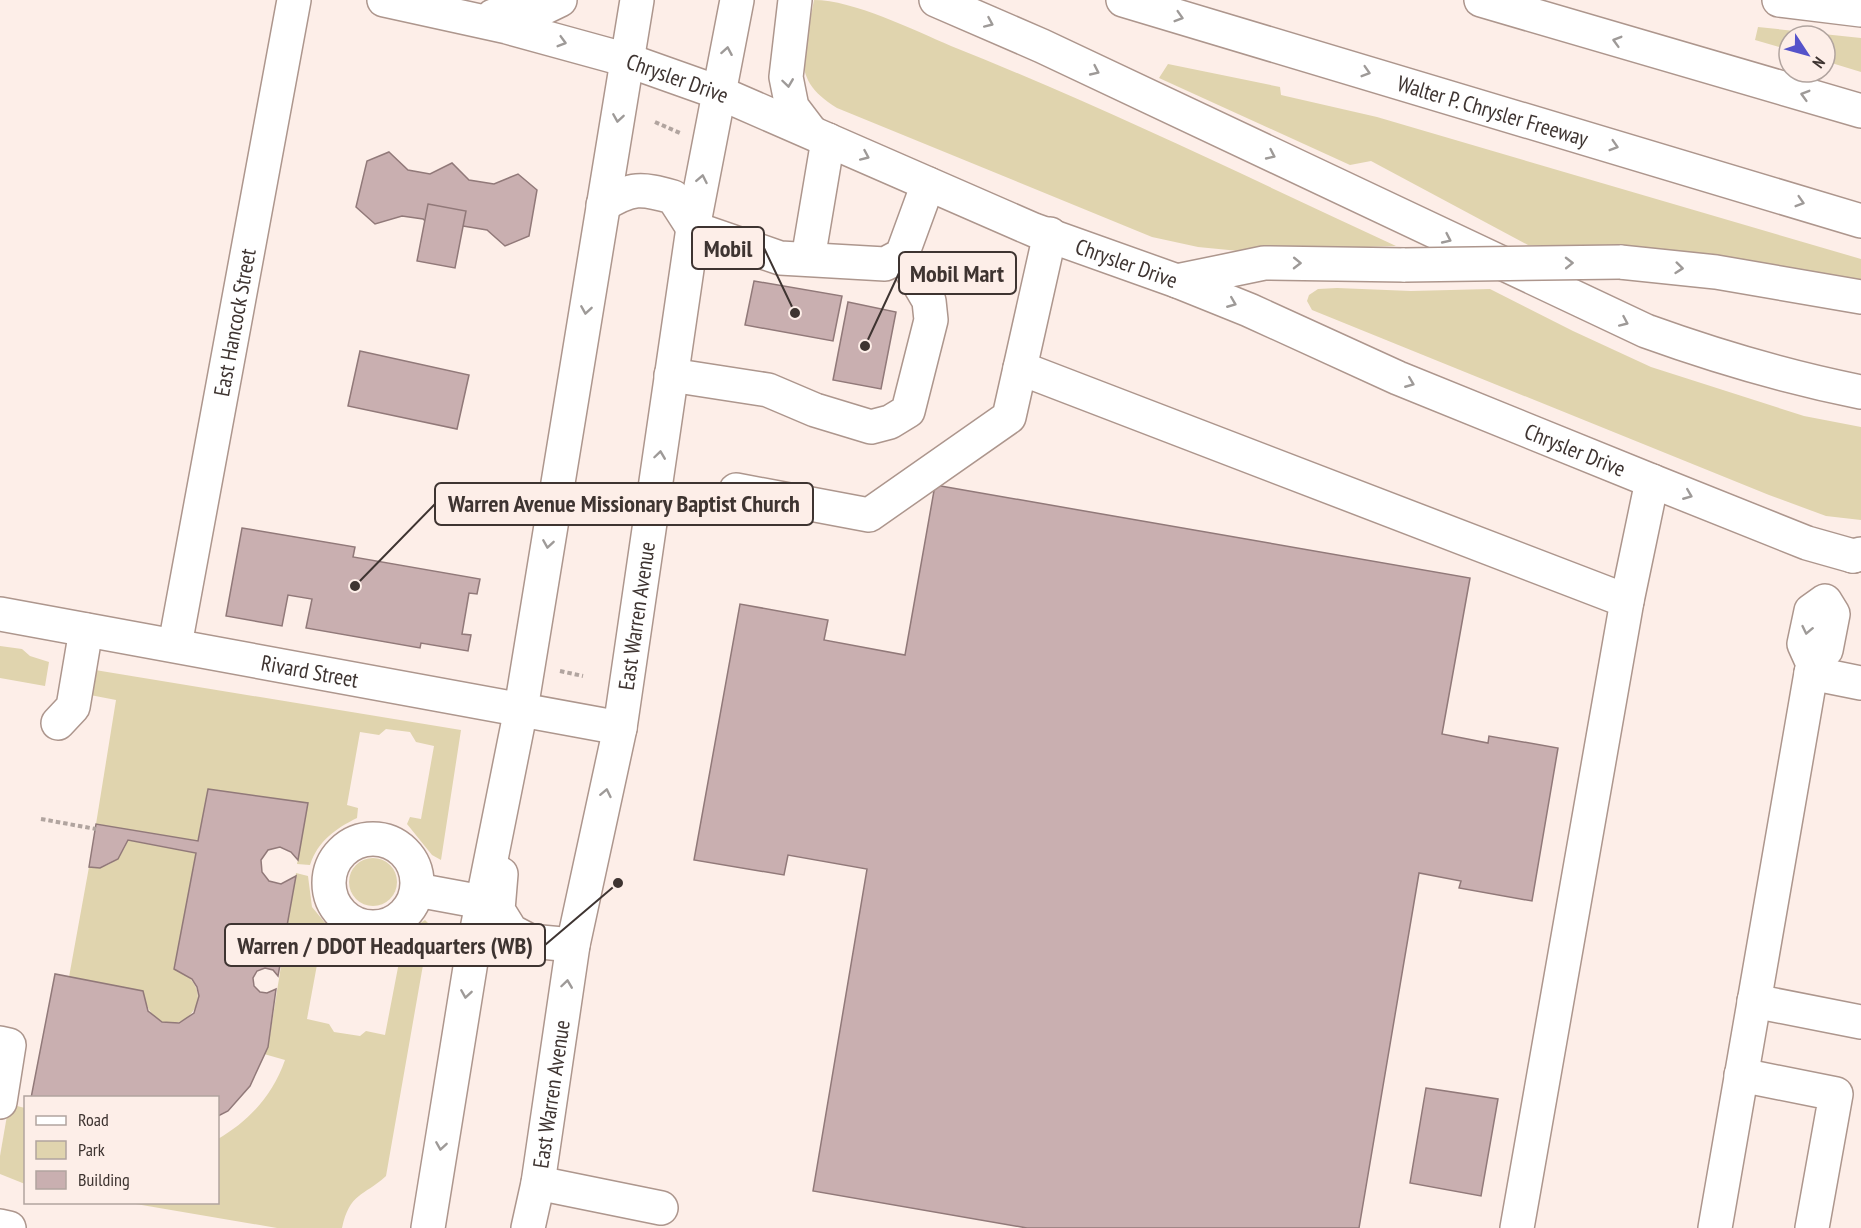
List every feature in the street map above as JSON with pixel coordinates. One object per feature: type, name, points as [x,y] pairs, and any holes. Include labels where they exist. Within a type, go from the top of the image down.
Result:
[{"type":"main road","name":"East Hancock Street","points":[[175,645],[294,0]]},
{"type":"main road","name":"Chrysler Drive","points":[[384,0],[464,17],[627,60],[720,93],[928,184],[1050,234],[1178,281],[1248,310],[1398,378],[1807,543],[1858,556]]},
{"type":"main road","points":[[464,17],[529,15],[560,0]]},
{"type":"main road","points":[[428,1228],[482,902],[521,709],[637,0]]},
{"type":"main road","points":[[936,0],[1042,46],[1646,331],[1722,359],[1780,375],[1861,392]]},
{"type":"main road","name":"Walter P. Chrysler Freeway","points":[[1123,0],[1861,221]]},
{"type":"main road","points":[[1481,0],[1861,111]]},
{"type":"main road","points":[[1779,0],[1861,10]]},
{"type":"main road","name":"East Warren Avenue","points":[[528,1228],[538,1183],[573,945],[620,728],[693,228],[736,5]]},
{"type":"main road","points":[[793,14],[786,78],[792,107],[819,136],[808,259]]},
{"type":"main road","points":[[603,205],[626,191],[647,189],[673,197],[693,228],[780,258],[885,264],[902,255],[928,184]]},
{"type":"main road","points":[[736,490],[869,515],[1009,417],[1050,234]]},
{"type":"main road","points":[[671,375],[768,390],[815,410],[871,427],[890,422],[908,411],[930,320],[929,301],[902,255]]},
{"type":"main road","points":[[1178,281],[1264,263],[1405,265],[1620,262],[1716,272],[1861,297]]},
{"type":"main road","points":[[1020,368],[1627,601]]},
{"type":"main road","points":[[1517,1228],[1627,601],[1652,481]]},
{"type":"main road","name":"Rivard Street","points":[[0,614],[620,728]]},
{"type":"main road","points":[[1715,1228],[1812,669],[1861,683]]},
{"type":"main road","points":[[508,773],[498,910],[511,931],[530,941],[573,945]]},
{"type":"main road","points":[[417,890],[482,902]]},
{"type":"main road","points":[[1754,1001],[1861,1022]]},
{"type":"main road","points":[[0,1043],[9,1045],[0,1102]]},
{"type":"main road","points":[[1741,1075],[1836,1094],[1812,1228]]},
{"type":"main road","points":[[538,1183],[661,1208]]},
{"type":"main road","points":[[0,1226],[9,1228]]},
{"type":"path","points":[[655,122],[681,133]]},
{"type":"path","points":[[559,671],[583,676]]},
{"type":"path","points":[[41,819],[96,829]]},
{"type":"green space","points":[[814,0],[847,5],[902,24],[1064,93],[1396,246],[1239,251],[1198,247],[1152,237],[837,108],[821,97],[805,73],[804,48]]},
{"type":"green space","points":[[1758,27],[1777,29],[1777,46],[1755,40]]},
{"type":"green space","points":[[1837,35],[1861,38],[1861,72],[1837,65]]},
{"type":"green space","points":[[1168,64],[1280,87],[1281,95],[1377,117],[1861,259],[1861,282],[1664,249],[1528,245],[1371,161],[1350,165],[1159,78]]},
{"type":"green space","points":[[1318,289],[1411,291],[1490,289],[1651,367],[1804,416],[1861,427],[1861,520],[1826,516],[1769,495],[1312,310],[1307,301],[1309,295]]},
{"type":"green space","points":[[0,646],[22,649],[30,656],[49,662],[45,686],[0,678]]},
{"type":"green space","points":[[89,669],[461,730],[441,860],[432,855],[407,824],[410,817],[421,819],[434,746],[416,742],[410,732],[386,729],[379,735],[360,732],[347,805],[358,808],[357,818],[323,842],[310,865],[297,864],[308,804],[208,789],[198,841],[96,824],[116,700],[85,694]]},
{"type":"green space","points":[[128,840],[196,853],[185,974],[196,987],[198,1000],[193,1011],[184,1020],[172,1023],[160,1021],[150,1011],[143,991],[69,977],[89,867],[103,866],[114,861],[122,853]]},
{"type":"green space","points":[[373,858],[390,865],[397,882],[390,899],[373,906],[356,899],[349,882],[356,865]]},
{"type":"green space","points":[[296,873],[308,876],[312,907],[336,936],[333,945],[321,943],[307,1019],[329,1024],[334,1032],[360,1036],[366,1031],[385,1035],[400,957],[389,954],[392,942],[425,920],[430,925],[386,1176],[353,1201],[342,1228],[277,1228],[136,1204],[219,1204],[219,1138],[240,1124],[259,1106],[274,1085],[285,1060],[264,1054],[268,1047]]},
{"type":"green space","points":[[9,1104],[24,1108],[24,1184],[0,1174],[0,1156]]},
{"type":"building","points":[[389,152],[408,170],[430,174],[452,163],[469,180],[494,184],[518,174],[537,190],[529,236],[505,246],[487,230],[463,226],[440,235],[423,219],[402,216],[375,224],[356,207],[367,161]]},
{"type":"building","points":[[428,204],[466,211],[455,268],[417,261]]},
{"type":"building","points":[[754,281],[842,296],[833,341],[745,325]]},
{"type":"building","points":[[848,302],[896,312],[881,389],[833,380]]},
{"type":"building","points":[[360,351],[469,375],[457,429],[348,406]]},
{"type":"building","points":[[935,485],[1470,578],[1442,734],[1488,743],[1489,736],[1558,748],[1532,901],[1459,888],[1461,881],[1419,873],[1359,1228],[1027,1228],[813,1191],[867,869],[788,855],[784,875],[694,860],[740,604],[828,620],[824,640],[905,655]]},
{"type":"building","points":[[242,528],[355,547],[353,557],[480,579],[477,594],[469,593],[462,634],[471,635],[468,651],[421,643],[420,648],[306,628],[312,599],[288,595],[282,626],[226,616]]},
{"type":"building","points":[[208,789],[308,803],[298,860],[291,852],[280,847],[268,850],[261,860],[262,872],[269,881],[281,884],[296,876],[278,976],[273,970],[265,968],[257,971],[253,978],[254,986],[260,992],[267,993],[276,989],[268,1047],[250,1086],[228,1111],[219,1116],[219,1096],[31,1096],[55,974],[143,991],[148,1011],[162,1022],[179,1023],[194,1013],[199,996],[192,979],[174,969],[196,853],[128,840],[118,859],[100,868],[89,867],[96,824],[198,841]]},
{"type":"building","points":[[1426,1088],[1498,1099],[1481,1196],[1410,1183]]},
{"type":"place","name":"Mobil","points":[[795,313]]},
{"type":"place","name":"Mobil Mart","points":[[865,346]]},
{"type":"place","name":"Warren Avenue Missionary Baptist Church","points":[[355,586]]},
{"type":"place","name":"Warren / DDOT Headquarters (WB)","points":[[618,883]]}]
